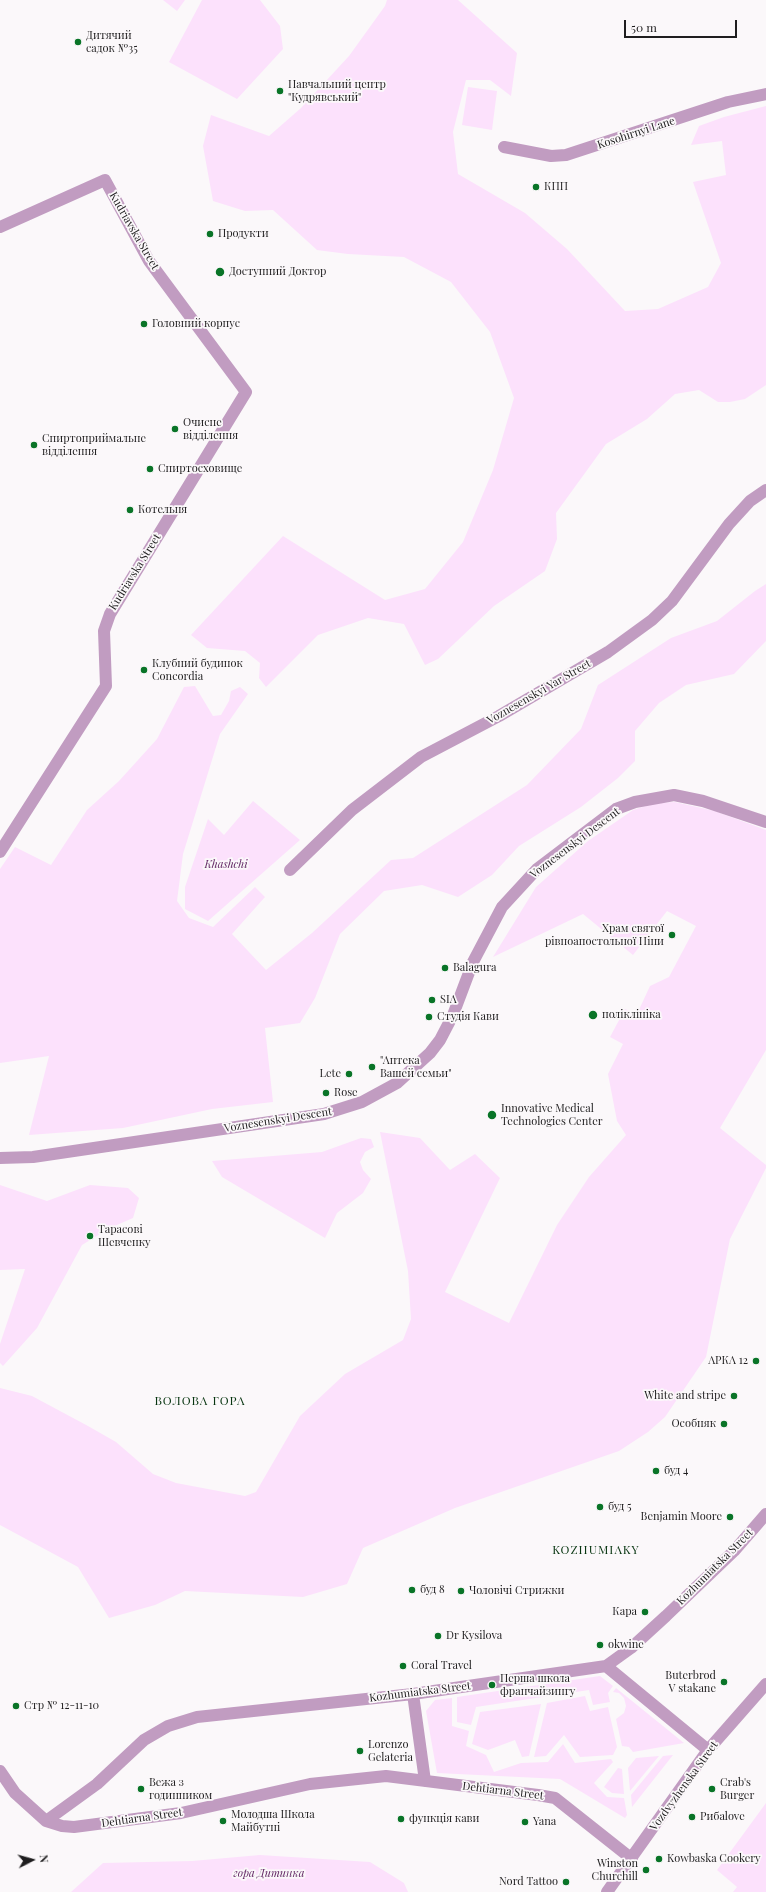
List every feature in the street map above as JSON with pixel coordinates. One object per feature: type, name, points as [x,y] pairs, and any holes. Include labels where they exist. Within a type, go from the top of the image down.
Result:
[{"type":"street","name":"Kosohirnyi Lane","points":[[504,147],[551,156],[566,155],[728,102],[766,94]]},
{"type":"street","name":"Kudriavska Street","points":[[0,227],[105,180],[149,261],[246,392],[110,614],[104,631],[106,686],[0,852]]},
{"type":"street","name":"Voznesenskyi Yar Street","points":[[290,870],[352,810],[421,757],[499,716],[608,652],[652,620],[672,602],[729,524],[750,501],[766,490]]},
{"type":"street","name":"Voznesenskyi Descent","points":[[0,1158],[33,1157],[57,1154],[324,1114],[344,1109],[397,1083],[430,1053],[440,1040],[453,1015],[473,962],[502,906],[537,870],[616,809],[635,802],[674,795],[703,801],[766,822]]},
{"type":"street","name":"Kozhumiatska Street","points":[[46,1821],[97,1784],[144,1740],[168,1726],[197,1717],[413,1694],[606,1666],[631,1648],[666,1616],[734,1551],[766,1514]]},
{"type":"street","points":[[606,1666],[708,1750]]},
{"type":"street","name":"Vozdvyzhenska Street","points":[[607,1892],[632,1859],[708,1750],[766,1684]]},
{"type":"street","points":[[413,1694],[425,1781]]},
{"type":"street","name":"Dehtiarna Street","points":[[0,1771],[15,1793],[46,1821],[62,1826],[74,1827],[181,1813],[310,1784],[386,1776],[555,1798],[632,1859]]},
{"type":"green space","points":[[163,0],[185,0],[177,11]]},
{"type":"green space","points":[[202,0],[260,0],[280,26],[283,49],[237,99],[169,62]]},
{"type":"green space","points":[[387,0],[458,0],[517,53],[511,96],[490,80],[466,80],[453,132],[458,174],[525,213],[567,249],[625,311],[658,309],[708,287],[721,263],[693,182],[726,175],[722,141],[691,145],[699,126],[724,117],[766,106],[766,385],[745,399],[730,402],[718,402],[699,390],[675,394],[647,419],[606,444],[556,513],[557,539],[545,571],[494,606],[438,659],[425,665],[404,624],[368,618],[318,635],[266,687],[259,678],[260,663],[245,651],[207,648],[191,635],[283,536],[385,600],[425,589],[463,542],[493,470],[514,398],[490,332],[451,282],[404,257],[348,254],[317,250],[273,210],[245,211],[213,201],[203,146],[211,115],[269,136],[301,108],[349,56],[385,6]]},
{"type":"green space","points":[[468,87],[497,91],[492,130],[462,125]]},
{"type":"green space","points":[[766,584],[766,641],[734,674],[686,685],[659,703],[635,731],[635,761],[618,778],[581,807],[519,846],[492,875],[458,897],[422,885],[384,891],[340,934],[315,998],[300,1023],[265,1028],[273,1102],[212,1109],[123,1128],[29,1135],[49,1056],[0,1063],[0,869],[15,847],[51,865],[87,810],[119,781],[157,739],[184,687],[195,686],[213,716],[221,715],[229,701],[231,691],[240,687],[248,694],[220,734],[183,854],[177,901],[189,918],[213,927],[255,887],[265,897],[232,934],[266,970],[312,933],[391,860],[413,858],[527,785],[581,729],[598,685],[671,638],[717,621]]},
{"type":"green space","name":"Khashchi","points":[[253,801],[300,840],[208,921],[185,909],[185,887],[208,819],[224,835]]},
{"type":"green space","points":[[675,802],[715,811],[766,830],[766,1050],[720,1128],[766,1165],[766,1168],[730,1239],[706,1357],[665,1417],[648,1432],[619,1451],[455,1508],[363,1548],[347,1584],[303,1597],[185,1591],[155,1605],[109,1618],[78,1567],[0,1525],[0,1388],[32,1396],[88,1426],[116,1442],[153,1474],[176,1483],[245,1496],[256,1492],[300,1416],[345,1374],[403,1340],[411,1319],[408,1271],[380,1132],[420,1138],[450,1170],[475,1154],[500,1178],[445,1292],[509,1323],[557,1225],[589,1177],[626,1135],[617,1121],[608,1074],[623,1044],[610,1037],[625,1009],[637,1014],[650,986],[669,977],[696,926],[667,911],[633,955],[583,914],[493,957],[536,887],[588,841],[633,810],[654,803]]},
{"type":"green space","points":[[361,1138],[371,1139],[374,1147],[365,1152],[360,1162],[363,1170],[371,1179],[363,1193],[337,1213],[325,1238],[222,1177],[212,1161],[322,1152]]},
{"type":"green space","points":[[0,1185],[47,1201],[90,1185],[128,1188],[139,1198],[133,1218],[110,1228],[82,1245],[37,1328],[3,1366],[0,1363],[0,1344],[25,1269],[0,1270]]},
{"type":"green space","points":[[600,1676],[613,1686],[608,1693],[610,1702],[593,1705],[589,1690],[476,1707],[471,1725],[457,1722],[457,1697]]},
{"type":"green space","points":[[616,1688],[684,1743],[633,1752],[629,1747],[622,1746],[616,1719],[624,1713],[626,1706],[624,1698],[619,1693],[613,1692]]},
{"type":"green space","points":[[585,1696],[590,1711],[608,1707],[617,1747],[613,1755],[580,1757],[564,1735],[546,1756],[534,1757],[547,1703]]},
{"type":"green space","points":[[452,1698],[452,1726],[469,1731],[466,1746],[486,1755],[494,1772],[521,1763],[548,1762],[563,1744],[575,1763],[611,1759],[613,1762],[594,1783],[607,1797],[624,1798],[627,1815],[625,1818],[560,1779],[437,1773],[426,1711],[435,1700]]},
{"type":"green space","points":[[541,1704],[529,1756],[522,1757],[515,1740],[488,1750],[472,1744],[480,1712]]},
{"type":"green space","points":[[673,1755],[632,1807],[631,1795],[663,1756]]},
{"type":"green space","points":[[659,1756],[630,1791],[628,1768],[636,1758]]},
{"type":"green space","points":[[618,1768],[622,1769],[624,1794],[612,1793],[604,1787]]},
{"type":"green space","points":[[766,1803],[766,1892],[733,1892],[737,1887],[717,1870]]},
{"type":"green space","name":"гора Дитинка","points":[[260,1855],[370,1862],[404,1883],[408,1892],[71,1892],[103,1863],[192,1861]]},
{"type":"place","name":"Дитячий садок №35","points":[[78,42]]},
{"type":"place","name":"Навчальний центр \"Кудрявський\"","points":[[280,91]]},
{"type":"place","name":"КПП","points":[[536,187]]},
{"type":"place","name":"Продукти","points":[[210,234]]},
{"type":"place","name":"Доступний Доктор","points":[[220,272]]},
{"type":"place","name":"Головний корпус","points":[[144,324]]},
{"type":"place","name":"Очисне відділення","points":[[175,429]]},
{"type":"place","name":"Спиртоприймальне відділення","points":[[34,445]]},
{"type":"place","name":"Спиртосховище","points":[[150,469]]},
{"type":"place","name":"Котельня","points":[[130,510]]},
{"type":"place","name":"Клубний будинок Concordia","points":[[144,670]]},
{"type":"place","name":"Храм святої рівноапостольної Ніни","points":[[672,935]]},
{"type":"place","name":"Balagura","points":[[445,968]]},
{"type":"place","name":"SIA","points":[[432,1000]]},
{"type":"place","name":"поліклініка","points":[[593,1015]]},
{"type":"place","name":"Студія Кави","points":[[429,1017]]},
{"type":"place","name":"\"Аптека Вашей семьи\"","points":[[372,1067]]},
{"type":"place","name":"Lete","points":[[349,1074]]},
{"type":"place","name":"Rose","points":[[326,1093]]},
{"type":"place","name":"Innovative Medical Technologies Center","points":[[492,1115]]},
{"type":"place","name":"Тарасові Шевченку","points":[[90,1236]]},
{"type":"place","name":"АРКА 12","points":[[756,1361]]},
{"type":"place","name":"White and stripe","points":[[734,1396]]},
{"type":"place","name":"Особняк","points":[[724,1424]]},
{"type":"place","name":"буд 4","points":[[656,1471]]},
{"type":"place","name":"буд 5","points":[[600,1507]]},
{"type":"place","name":"Benjamin Moore","points":[[730,1517]]},
{"type":"place","name":"буд 8","points":[[412,1590]]},
{"type":"place","name":"Чоловічі Стрижки","points":[[461,1591]]},
{"type":"place","name":"Кара","points":[[645,1612]]},
{"type":"place","name":"Dr Kysilova","points":[[438,1636]]},
{"type":"place","name":"okwine","points":[[600,1645]]},
{"type":"place","name":"Coral Travel","points":[[403,1666]]},
{"type":"place","name":"Buterbrod V stakane","points":[[724,1682]]},
{"type":"place","name":"Перша школа франчайзингу","points":[[492,1685]]},
{"type":"place","name":"Стр № 12-11-10","points":[[16,1706]]},
{"type":"place","name":"Lorenzo Gelateria","points":[[360,1751]]},
{"type":"place","name":"Вежа з годинником","points":[[141,1789]]},
{"type":"place","name":"Crab's Burger","points":[[712,1789]]},
{"type":"place","name":"Рибаlove","points":[[692,1817]]},
{"type":"place","name":"функція кави","points":[[401,1819]]},
{"type":"place","name":"Молодша Школа Майбутні","points":[[223,1821]]},
{"type":"place","name":"Yana","points":[[525,1822]]},
{"type":"place","name":"Kowbaska Cookery","points":[[659,1859]]},
{"type":"place","name":"Winston Churchill","points":[[646,1870]]},
{"type":"place","name":"Nord Tattoo","points":[[566,1882]]},
{"type":"district","name":"ВОЛОВА ГОРА","points":[[200,1401]]},
{"type":"district","name":"KOZHUMIAKY","points":[[596,1550]]}]
